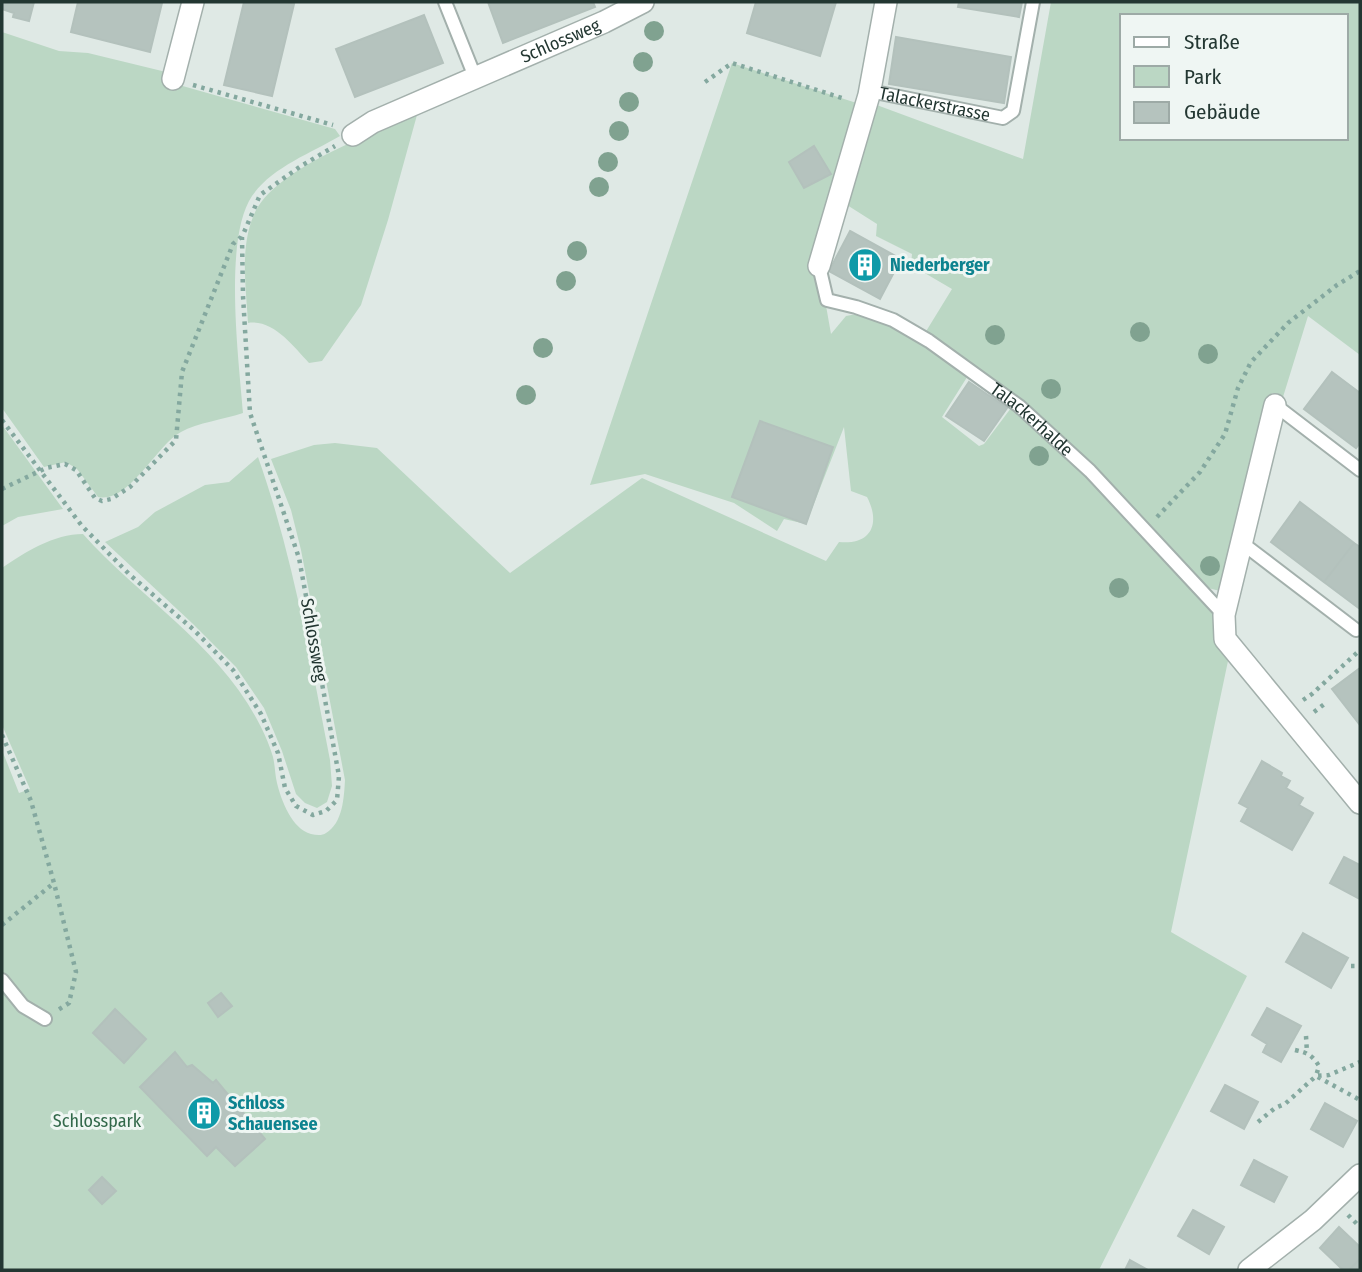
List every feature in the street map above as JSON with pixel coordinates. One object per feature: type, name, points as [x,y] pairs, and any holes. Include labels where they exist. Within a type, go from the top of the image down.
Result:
[{"type":"street","points":[[181,81],[193,2]]},
{"type":"street","name":"Schlossweg","points":[[353,135],[373,122],[604,22],[643,2]]},
{"type":"street","name":"Talackerstrasse","points":[[819,266],[868,99],[886,2]]},
{"type":"street","name":"Talackerhalde","points":[[1275,405],[1224,615],[1225,639],[1360,803]]},
{"type":"street","points":[[1249,1270],[1313,1220],[1360,1175]]},
{"type":"lane","points":[[445,2],[475,77]]},
{"type":"lane","name":"Talackerstrasse","points":[[868,99],[1003,118],[1013,111],[1033,2]]},
{"type":"lane","name":"Talackerhalde","points":[[819,266],[827,300],[893,320],[929,341],[1019,406],[1090,471],[1224,615]]},
{"type":"lane","name":"Talackerhalde","points":[[1275,405],[1360,470]]},
{"type":"lane","points":[[1242,543],[1356,629]]},
{"type":"lane","points":[[2,980],[23,1006],[45,1019]]},
{"type":"path","points":[[705,82],[732,63],[868,99]]},
{"type":"path","points":[[181,81],[332,125]]},
{"type":"path","name":"Schlossweg","points":[[2,420],[82,526],[130,575],[194,630],[233,670],[261,714],[278,753],[285,788],[296,806],[313,814],[326,811],[337,800],[339,776],[299,558],[250,413],[242,237],[260,195],[300,166],[353,135]]},
{"type":"path","points":[[2,489],[40,471],[65,464],[76,470],[95,498],[102,501],[111,499],[130,487],[176,440],[182,372],[233,244],[242,237]]},
{"type":"path","points":[[1145,530],[1200,472],[1225,434],[1238,388],[1251,362],[1289,323],[1337,285],[1360,271]]},
{"type":"path","points":[[1286,713],[1312,694],[1360,650]]},
{"type":"path","points":[[2,735],[31,800],[76,972],[69,1003],[45,1019]]},
{"type":"path","points":[[2,925],[54,883]]},
{"type":"path","points":[[1350,966],[1360,966]]},
{"type":"path","points":[[1306,1035],[1307,1053]]},
{"type":"path","points":[[1258,1122],[1275,1108],[1285,1104],[1316,1076],[1319,1066],[1307,1053],[1295,1050]]},
{"type":"path","points":[[1316,1076],[1329,1075],[1360,1062]]},
{"type":"path","points":[[1316,1076],[1360,1100]]},
{"type":"green space","points":[[1051,2],[1360,2],[1360,355],[1308,316],[1283,397],[1272,393],[1220,591],[1208,588],[1068,443],[925,333],[952,289],[911,265],[912,254],[876,236],[877,224],[847,205],[863,157],[874,104],[1023,159]]},
{"type":"green space","points":[[2,32],[59,51],[88,53],[162,71],[170,75],[172,83],[335,129],[340,136],[270,177],[252,196],[243,216],[235,270],[235,301],[243,413],[181,432],[131,483],[121,492],[109,497],[98,497],[77,469],[66,462],[44,467],[2,408]]},
{"type":"green space","name":"Schlosspark","points":[[732,63],[866,106],[819,266],[831,334],[846,316],[877,318],[910,334],[969,374],[942,417],[979,446],[984,444],[1011,408],[1063,452],[1098,487],[1215,615],[1216,640],[1228,661],[1171,932],[1247,976],[1099,1270],[2,1270],[2,750],[19,793],[30,789],[2,725],[2,568],[30,550],[51,541],[83,534],[179,624],[224,672],[244,698],[265,734],[273,757],[276,780],[288,813],[304,831],[319,835],[332,829],[336,823],[343,802],[345,780],[301,550],[291,510],[271,459],[314,445],[335,443],[377,448],[510,573],[642,478],[826,561],[839,542],[859,540],[866,536],[873,524],[873,516],[867,497],[851,491],[844,427],[806,524],[784,519],[777,531],[734,503],[645,474],[590,485]]},
{"type":"green space","points":[[417,115],[361,305],[322,361],[309,363],[274,329],[248,323],[245,255],[253,217],[263,200],[280,183],[301,169],[350,143]]},
{"type":"green space","points":[[2,425],[63,509],[18,517],[2,526]]},
{"type":"green space","points":[[258,457],[291,569],[330,760],[332,786],[327,802],[317,808],[305,803],[296,794],[264,708],[236,667],[105,542],[138,527],[155,512],[205,485],[229,482]]},
{"type":"building","points":[[2,2],[34,2],[29,21],[13,17],[14,13],[2,9]]},
{"type":"building","points":[[78,2],[162,3],[150,52],[71,32]]},
{"type":"building","points":[[244,2],[294,4],[272,96],[224,85]]},
{"type":"building","points":[[488,2],[593,2],[595,7],[503,43]]},
{"type":"building","points":[[756,2],[836,2],[820,56],[747,33]]},
{"type":"building","points":[[959,2],[1022,2],[1019,17],[958,7]]},
{"type":"building","points":[[424,15],[443,63],[355,97],[336,49]]},
{"type":"building","points":[[896,37],[1011,57],[1004,103],[889,84]]},
{"type":"building","points":[[814,146],[831,174],[804,188],[789,162]]},
{"type":"building","name":"Niederberger","points":[[850,231],[901,259],[880,299],[829,271]]},
{"type":"building","points":[[1332,372],[1360,393],[1360,443],[1356,448],[1304,409]]},
{"type":"building","points":[[969,382],[1007,408],[984,441],[946,416]]},
{"type":"building","points":[[760,421],[833,447],[806,524],[732,497]]},
{"type":"building","points":[[1300,502],[1354,543],[1324,582],[1271,542]]},
{"type":"building","points":[[1354,543],[1360,547],[1360,609],[1324,582]]},
{"type":"building","points":[[1360,668],[1360,725],[1332,689]]},
{"type":"building","points":[[1262,761],[1290,781],[1286,788],[1303,798],[1299,805],[1313,813],[1292,850],[1241,821],[1248,808],[1239,803]]},
{"type":"building","points":[[1344,857],[1360,865],[1360,899],[1330,883]]},
{"type":"building","points":[[1303,933],[1348,958],[1331,988],[1286,962]]},
{"type":"building","points":[[221,993],[232,1006],[218,1017],[208,1003]]},
{"type":"building","points":[[1267,1008],[1301,1026],[1281,1062],[1263,1052],[1267,1044],[1252,1035]]},
{"type":"building","points":[[115,1009],[146,1039],[124,1063],[93,1033]]},
{"type":"building","name":"Schloss Schauensee","points":[[175,1052],[187,1067],[192,1065],[213,1083],[216,1080],[265,1139],[235,1166],[216,1147],[207,1156],[140,1087]]},
{"type":"building","points":[[1225,1085],[1258,1102],[1244,1129],[1211,1111]]},
{"type":"building","points":[[1325,1103],[1357,1121],[1343,1147],[1311,1129]]},
{"type":"building","points":[[1254,1160],[1287,1177],[1274,1202],[1241,1185]]},
{"type":"building","points":[[102,1177],[116,1191],[102,1204],[89,1190]]},
{"type":"building","points":[[1193,1210],[1224,1227],[1209,1254],[1178,1236]]},
{"type":"building","points":[[1339,1227],[1360,1247],[1360,1259],[1349,1270],[1343,1270],[1320,1248]]},
{"type":"building","points":[[1360,1259],[1360,1270],[1349,1270]]},
{"type":"building","points":[[1130,1260],[1148,1270],[1125,1270]]},
{"type":"place","name":"Niederberger","points":[[865,265]]},
{"type":"place","name":"Schloss Schauensee","points":[[204,1113]]}]
